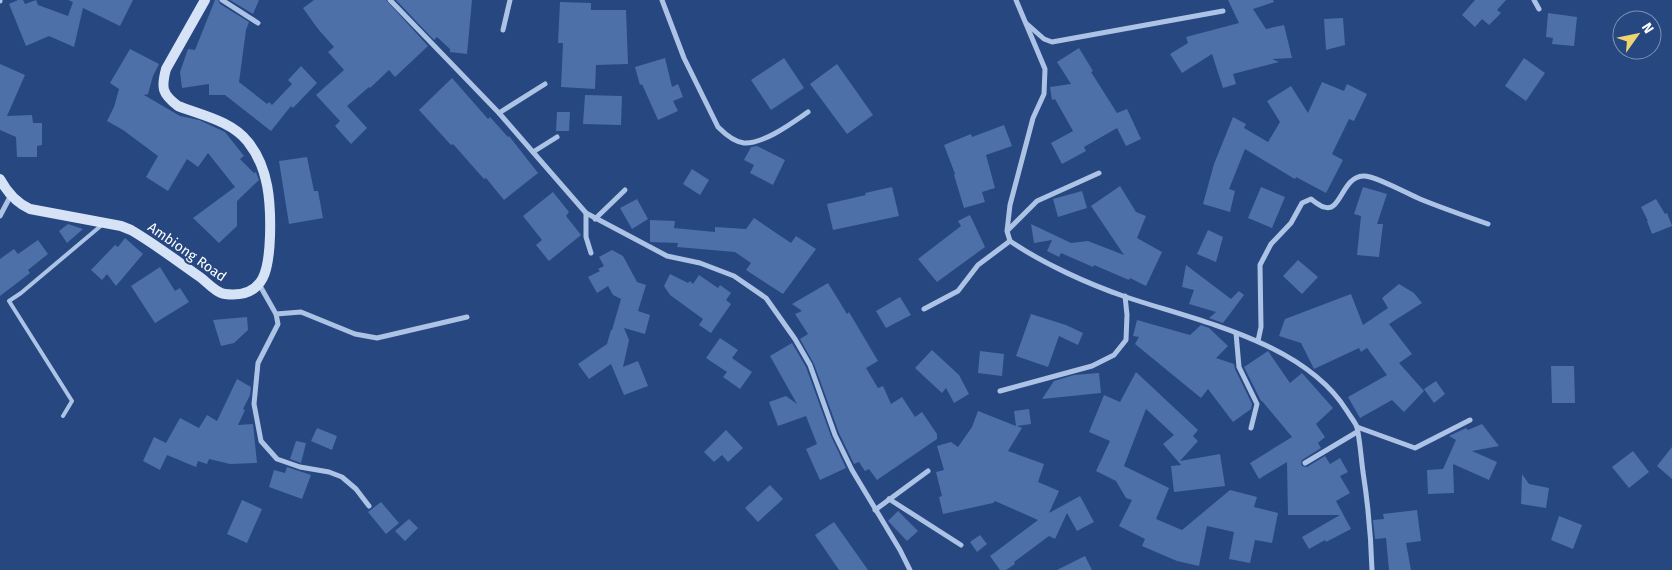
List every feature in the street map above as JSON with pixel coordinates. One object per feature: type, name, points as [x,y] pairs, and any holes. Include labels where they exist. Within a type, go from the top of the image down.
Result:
[{"type":"main road","points":[[205,0],[166,69],[163,90],[170,100],[178,106],[236,129],[248,141],[260,159],[267,182],[271,220],[270,256],[266,271],[259,284]]},
{"type":"main road","name":"Ambiong Road","points":[[0,180],[21,204],[30,209],[120,226],[143,237],[222,294],[246,293],[253,290],[259,284]]},
{"type":"street","points":[[222,0],[258,23]]},
{"type":"street","points":[[390,0],[499,113],[586,213],[667,256],[700,263],[734,276],[766,298],[795,339],[810,365],[835,435],[852,470],[910,570]]},
{"type":"street","points":[[503,30],[510,0]]},
{"type":"street","points":[[662,0],[684,58],[718,127],[726,135],[742,143],[753,142],[788,125],[808,112]]},
{"type":"street","points":[[1016,0],[1045,68],[1044,94],[1033,118],[1010,205],[1007,231],[1010,241],[1033,257],[1125,296],[1258,341],[1318,376],[1340,400],[1357,430],[1365,486],[1372,570]]},
{"type":"street","points":[[1534,0],[1539,9]]},
{"type":"street","points":[[1025,22],[1044,39],[1052,42],[1223,11]]},
{"type":"street","points":[[499,113],[545,84]]},
{"type":"street","points":[[533,152],[557,137]]},
{"type":"street","points":[[1007,231],[1037,201],[1099,173]]},
{"type":"street","points":[[1258,341],[1261,327],[1260,265],[1271,244],[1291,224],[1302,203],[1312,199],[1325,208],[1330,208],[1338,203],[1346,185],[1352,180],[1363,176],[1488,224]]},
{"type":"street","points":[[596,219],[626,190]]},
{"type":"street","points":[[0,216],[11,194]]},
{"type":"street","points":[[586,213],[586,237],[591,253]]},
{"type":"street","points":[[924,309],[958,290],[978,265],[1010,241]]},
{"type":"street","points":[[259,284],[276,314],[278,324],[258,363],[254,404],[261,441],[277,459],[300,467],[329,472],[342,478],[356,490],[369,506]]},
{"type":"street","points":[[1000,391],[1092,366],[1114,355],[1126,340],[1127,315],[1125,296]]},
{"type":"street","points":[[276,314],[301,312],[355,334],[377,338],[467,318]]},
{"type":"street","points":[[1236,333],[1239,367],[1257,404],[1251,428]]},
{"type":"street","points":[[1305,463],[1357,430],[1416,448],[1470,420]]},
{"type":"street","points":[[875,510],[928,471]]},
{"type":"street","points":[[890,499],[961,545]]},
{"type":"lane","points":[[63,416],[72,401],[9,301],[104,223]]},
{"type":"building","points":[[23,0],[25,4],[36,0],[38,5],[68,16],[73,2],[68,0],[133,0],[120,26],[83,8],[74,47],[49,36],[26,46],[9,4]]},
{"type":"building","points":[[215,0],[218,0],[220,4],[249,22],[246,30],[239,82],[267,104],[269,102],[272,105],[292,84],[288,80],[301,66],[317,83],[293,108],[291,106],[271,131],[225,95],[209,95],[209,84],[182,88],[180,72],[188,49],[195,50]]},
{"type":"building","points":[[230,0],[259,0],[253,14]]},
{"type":"building","points":[[314,0],[386,0],[428,46],[395,77],[389,70],[347,106],[367,128],[351,144],[335,126],[340,121],[316,95],[344,70],[328,52],[334,47],[303,8]]},
{"type":"building","points":[[396,0],[472,0],[467,54],[450,52],[450,49],[437,37],[434,40]]},
{"type":"building","points":[[1228,0],[1273,0],[1274,2],[1253,9],[1266,29],[1284,25],[1292,58],[1272,59],[1279,62],[1233,74],[1236,84],[1223,88],[1212,54],[1182,73],[1170,54],[1188,43],[1186,37],[1239,23]]},
{"type":"building","points":[[1475,0],[1506,0],[1497,10],[1501,13],[1489,25],[1482,19],[1475,27],[1462,15]]},
{"type":"building","points":[[560,2],[591,3],[591,10],[626,10],[628,64],[596,65],[595,89],[561,87],[563,43],[558,43]]},
{"type":"building","points":[[1548,13],[1577,17],[1574,46],[1552,44],[1553,38],[1546,37]]},
{"type":"building","points":[[1343,18],[1345,45],[1326,50],[1324,19]]},
{"type":"building","points":[[1079,48],[1093,71],[1091,72],[1117,113],[1127,109],[1141,139],[1126,146],[1117,128],[1084,147],[1086,151],[1062,164],[1051,143],[1073,131],[1055,99],[1052,100],[1050,87],[1071,84],[1057,62]]},
{"type":"building","points":[[130,49],[159,64],[153,76],[148,94],[144,95],[180,116],[199,120],[225,132],[244,156],[240,159],[254,173],[256,172],[259,180],[237,201],[237,226],[219,243],[193,218],[235,187],[208,153],[198,167],[187,159],[168,191],[146,177],[158,156],[123,130],[107,121],[114,107],[119,89],[110,83]]},
{"type":"building","points":[[665,58],[672,87],[678,84],[683,97],[673,101],[678,111],[658,120],[642,84],[640,85],[635,67]]},
{"type":"building","points":[[784,58],[804,88],[771,110],[751,80]]},
{"type":"building","points":[[1524,58],[1545,73],[1526,101],[1505,86]]},
{"type":"building","points":[[0,64],[25,75],[7,116],[32,115],[33,123],[42,123],[42,145],[37,146],[37,157],[17,157],[16,137],[0,130]]},
{"type":"building","points":[[837,64],[873,115],[847,134],[810,84]]},
{"type":"building","points":[[452,78],[488,119],[490,117],[509,136],[538,173],[504,200],[486,178],[484,179],[419,110]]},
{"type":"building","points":[[1322,82],[1344,91],[1347,84],[1367,94],[1354,121],[1349,119],[1332,154],[1343,160],[1326,193],[1296,177],[1295,179],[1293,178],[1245,149],[1229,189],[1235,191],[1230,212],[1203,204],[1214,164],[1233,117],[1246,124],[1244,128],[1268,142],[1280,122],[1267,101],[1291,86],[1308,113]]},
{"type":"building","points":[[585,95],[622,96],[621,125],[583,124]]},
{"type":"building","points":[[557,112],[570,112],[569,131],[556,131]]},
{"type":"building","points":[[1004,125],[1012,146],[986,155],[995,188],[982,192],[985,202],[964,208],[955,174],[944,145],[971,134],[972,137]]},
{"type":"building","points":[[757,146],[785,160],[773,185],[750,173],[754,165],[744,160],[751,147]]},
{"type":"building","points":[[307,157],[314,191],[318,191],[323,218],[289,224],[279,161]]},
{"type":"building","points":[[692,169],[709,180],[700,195],[683,184]]},
{"type":"building","points":[[1120,186],[1136,212],[1146,216],[1137,238],[1162,252],[1146,286],[1130,278],[1129,280],[1094,265],[1093,267],[1061,253],[1059,257],[1047,251],[1052,240],[1034,243],[1031,224],[1071,243],[1088,241],[1124,255],[1091,206]]},
{"type":"building","points":[[892,187],[899,216],[833,230],[827,204]]},
{"type":"building","points":[[1261,187],[1285,197],[1272,228],[1248,218]]},
{"type":"building","points":[[1363,187],[1387,194],[1377,224],[1383,224],[1379,257],[1357,255],[1361,216],[1354,214]]},
{"type":"building","points":[[1082,191],[1087,208],[1058,217],[1053,199]]},
{"type":"building","points":[[553,192],[569,212],[566,216],[581,235],[549,261],[536,245],[542,240],[523,216]]},
{"type":"building","points":[[637,199],[648,219],[632,229],[620,208]]},
{"type":"building","points":[[1656,199],[1665,214],[1667,213],[1672,226],[1652,234],[1641,207]]},
{"type":"building","points":[[970,215],[985,247],[937,282],[918,259],[961,226],[958,221]]},
{"type":"building","points":[[754,218],[791,243],[796,236],[816,249],[783,294],[746,270],[751,263],[735,252],[677,247],[678,243],[650,242],[650,220],[675,221],[674,228],[715,232],[715,227],[746,229]]},
{"type":"building","points":[[68,224],[83,229],[67,243],[59,231]]},
{"type":"building","points":[[1208,230],[1223,237],[1216,262],[1197,254]]},
{"type":"building","points":[[125,238],[143,254],[116,286],[107,274],[102,280],[91,270],[115,245],[118,247]]},
{"type":"building","points":[[38,240],[48,254],[28,270],[30,273],[0,296],[0,259],[14,249],[18,254]]},
{"type":"building","points":[[612,250],[623,256],[637,282],[646,285],[638,311],[650,315],[645,334],[624,328],[629,340],[623,367],[638,361],[648,386],[624,395],[611,364],[589,379],[578,364],[607,344],[612,330],[621,299],[613,295],[608,286],[597,293],[588,277],[600,271],[598,269],[604,266],[599,257]]},
{"type":"building","points":[[1298,260],[1318,277],[1302,294],[1283,276]]},
{"type":"building","points":[[1186,265],[1231,299],[1239,291],[1244,295],[1223,323],[1209,318],[1216,312],[1189,304],[1194,290],[1182,287]]},
{"type":"building","points":[[160,267],[175,291],[180,288],[189,302],[155,323],[131,286]]},
{"type":"building","points":[[670,274],[688,283],[690,281],[693,284],[699,275],[718,288],[720,285],[731,293],[726,300],[731,304],[711,333],[699,325],[703,319],[670,295],[664,286]]},
{"type":"building","points":[[828,283],[847,314],[849,312],[878,361],[866,368],[878,388],[883,386],[891,404],[902,397],[915,417],[922,412],[937,434],[937,439],[877,480],[869,469],[865,471],[859,462],[854,464],[839,433],[814,364],[800,339],[808,334],[795,314],[802,311],[792,304]]},
{"type":"building","points":[[1399,284],[1414,293],[1422,303],[1389,324],[1412,354],[1399,363],[1424,391],[1404,412],[1392,400],[1360,418],[1348,397],[1387,375],[1367,348],[1361,352],[1359,348],[1314,369],[1301,343],[1279,336],[1285,319],[1351,294],[1363,325],[1388,308],[1382,298]]},
{"type":"building","points":[[900,297],[911,315],[886,328],[876,311]]},
{"type":"building","points":[[1031,314],[1066,325],[1083,333],[1078,345],[1059,336],[1048,367],[1016,356]]},
{"type":"building","points":[[247,317],[248,330],[234,343],[221,346],[213,320]]},
{"type":"building","points":[[1137,320],[1190,335],[1201,325],[1209,328],[1228,346],[1216,358],[1234,364],[1252,404],[1251,409],[1233,422],[1208,389],[1201,398],[1135,344],[1139,337],[1133,336]]},
{"type":"building","points":[[720,338],[738,350],[732,358],[752,372],[740,389],[723,377],[727,372],[706,358]]},
{"type":"building","points":[[792,343],[806,367],[831,436],[846,468],[820,480],[806,449],[817,444],[806,416],[778,426],[769,402],[786,396],[797,404],[770,356]]},
{"type":"building","points":[[932,350],[959,375],[969,394],[954,403],[946,388],[942,393],[915,368]]},
{"type":"building","points":[[980,351],[1004,354],[1002,376],[978,373]]},
{"type":"building","points":[[1268,351],[1290,383],[1302,373],[1333,408],[1316,424],[1325,437],[1318,443],[1321,448],[1302,460],[1302,466],[1307,467],[1325,456],[1330,464],[1340,458],[1348,472],[1340,476],[1350,493],[1336,501],[1351,529],[1309,549],[1302,537],[1340,515],[1288,515],[1287,462],[1259,479],[1250,463],[1292,437],[1261,401],[1244,367]]},
{"type":"building","points":[[1551,366],[1574,366],[1575,403],[1552,403]]},
{"type":"building","points":[[1136,372],[1198,430],[1193,436],[1198,441],[1180,461],[1220,454],[1225,486],[1174,492],[1171,466],[1181,465],[1163,444],[1174,435],[1146,409],[1124,466],[1169,488],[1156,519],[1182,530],[1230,490],[1257,497],[1254,507],[1278,513],[1272,543],[1255,540],[1250,563],[1229,559],[1234,532],[1207,526],[1199,566],[1177,561],[1142,546],[1145,539],[1119,526],[1132,500],[1126,498],[1116,481],[1096,471],[1110,441],[1089,432],[1104,395],[1120,402]]},
{"type":"building","points":[[1099,373],[1101,393],[1042,399],[1054,381],[1074,375]]},
{"type":"building","points":[[237,379],[251,387],[250,395],[243,409],[245,410],[238,425],[253,424],[257,463],[230,464],[209,459],[207,464],[198,461],[196,467],[167,455],[160,470],[143,461],[154,437],[166,443],[180,418],[199,428],[207,415],[217,421]]},
{"type":"building","points":[[1436,381],[1445,394],[1434,403],[1424,389]]},
{"type":"building","points":[[1029,409],[1031,424],[1017,426],[1022,428],[1008,451],[1044,464],[1038,482],[1059,491],[1049,513],[1080,496],[1094,522],[1077,531],[1067,513],[1055,539],[1049,536],[1014,562],[1015,564],[1006,570],[1000,570],[990,556],[1038,520],[995,501],[943,514],[939,497],[942,496],[936,472],[944,470],[937,446],[951,442],[958,447],[972,427],[978,411],[1016,426],[1014,411]]},
{"type":"building","points":[[1482,424],[1499,446],[1472,451],[1497,462],[1489,480],[1453,464],[1454,493],[1428,494],[1427,470],[1443,469],[1456,440],[1449,436],[1466,428],[1468,430]]},
{"type":"building","points":[[317,428],[337,436],[332,450],[311,441]]},
{"type":"building","points":[[726,430],[743,448],[728,462],[722,455],[714,462],[704,452]]},
{"type":"building","points":[[296,441],[306,443],[301,463],[290,459]]},
{"type":"building","points":[[1672,447],[1672,479],[1657,466]]},
{"type":"building","points":[[1633,451],[1649,472],[1629,488],[1612,467]]},
{"type":"building","points":[[287,467],[311,475],[302,499],[269,487],[274,470],[285,473]]},
{"type":"building","points":[[1522,474],[1529,484],[1549,488],[1546,508],[1521,504]]},
{"type":"building","points":[[770,485],[783,499],[758,522],[745,508]]},
{"type":"building","points":[[242,500],[262,509],[247,543],[227,534]]},
{"type":"building","points":[[381,502],[399,523],[386,534],[368,512]]},
{"type":"building","points":[[1417,510],[1421,541],[1406,543],[1411,570],[1389,570],[1386,538],[1375,539],[1373,520],[1384,519],[1383,514]]},
{"type":"building","points":[[898,511],[918,531],[907,541],[888,521]]},
{"type":"building","points":[[1559,516],[1582,525],[1573,549],[1551,540]]},
{"type":"building","points":[[409,519],[418,528],[405,541],[395,531]]},
{"type":"building","points":[[834,522],[868,570],[839,570],[815,535]]},
{"type":"building","points":[[980,535],[987,544],[977,552],[970,542]]},
{"type":"building","points":[[1085,556],[1092,570],[1057,570]]}]
